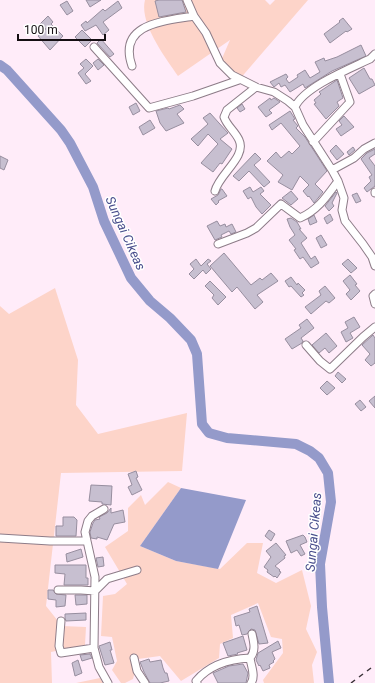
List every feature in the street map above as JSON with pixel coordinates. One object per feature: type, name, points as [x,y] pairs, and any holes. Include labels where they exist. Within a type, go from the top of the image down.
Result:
[{"type":"street","points":[[187,0],[194,16],[206,33],[220,62],[232,75],[239,80],[256,87],[274,92],[295,107],[303,125],[338,181],[344,198],[342,210],[345,222],[363,244],[375,266]]},
{"type":"street","points":[[132,66],[129,57],[129,48],[132,40],[140,31],[152,24],[194,16]]},
{"type":"street","points":[[94,47],[149,108],[192,96],[239,80]]},
{"type":"street","points":[[295,107],[308,92],[370,59],[375,54]]},
{"type":"street","points":[[313,142],[350,102],[340,74]]},
{"type":"street","points":[[214,190],[216,184],[234,162],[241,148],[240,141],[226,124],[224,117],[227,110],[256,87]]},
{"type":"street","points":[[332,170],[354,158],[364,149],[375,143]]},
{"type":"street","points":[[218,244],[256,228],[281,204],[300,218],[306,215],[318,207],[338,181]]},
{"type":"street","points":[[375,294],[373,296],[375,304]]},
{"type":"street","points":[[306,345],[320,361],[330,369],[375,327]]},
{"type":"street","points":[[104,510],[92,516],[88,521],[84,532],[95,577],[94,648],[99,668],[108,683]]},
{"type":"street","points":[[0,538],[86,541]]},
{"type":"street","points":[[58,590],[95,591],[106,579],[137,570]]},
{"type":"street","points":[[61,621],[59,646],[61,654],[94,648]]},
{"type":"street","points":[[196,683],[200,676],[223,662],[233,659],[250,658],[254,653],[252,634]]},
{"type":"street","points":[[134,658],[137,671],[145,683]]},
{"type":"street","points":[[250,658],[254,676],[251,683]]},
{"type":"shaded area","points":[[145,0],[265,0],[270,5],[275,0],[308,0],[239,80],[220,63],[230,40],[178,76],[160,50],[149,29],[144,9]]},
{"type":"shaded area","points":[[55,288],[78,360],[76,405],[98,434],[187,413],[182,471],[61,473],[46,606],[62,626],[86,627],[85,645],[51,652],[52,683],[0,683],[0,306],[9,314]]},
{"type":"shaded area","points":[[168,482],[181,488],[140,546],[176,561],[220,569],[247,543],[263,543],[257,573],[276,583],[302,570],[311,606],[306,629],[317,652],[312,665],[314,683],[264,683],[263,680],[283,653],[282,639],[271,637],[258,603],[231,615],[233,638],[220,644],[219,658],[181,681],[160,656],[138,659],[133,679],[125,683],[121,683],[112,670],[117,661],[112,637],[101,636],[103,596],[115,594],[127,584],[105,547],[128,531],[128,508],[141,495],[145,505]]},
{"type":"shaded area","points":[[100,678],[103,683],[76,683]]},
{"type":"water","points":[[181,488],[246,500],[218,569],[176,561],[140,546]]},
{"type":"building","points":[[86,0],[101,0],[90,7]]},
{"type":"building","points":[[182,0],[186,12],[159,17],[155,1]]},
{"type":"building","points":[[67,1],[73,11],[67,15],[60,5]]},
{"type":"building","points":[[118,1],[122,8],[103,22],[109,30],[103,35],[96,25],[85,31],[81,25],[86,21],[87,23],[103,9],[105,11]]},
{"type":"building","points":[[48,16],[53,22],[51,24],[63,36],[50,50],[38,36],[46,29],[40,24]]},
{"type":"building","points":[[343,18],[352,29],[347,32],[346,31],[330,43],[324,34]]},
{"type":"building","points":[[82,30],[92,40],[85,47],[75,37]]},
{"type":"building","points":[[101,39],[114,54],[110,57],[97,43]]},
{"type":"building","points":[[361,45],[366,56],[332,71],[305,88],[303,84],[290,92],[285,85],[281,87],[279,83],[274,87],[270,82],[286,74],[288,77],[286,79],[289,83],[305,70],[310,78],[320,72],[315,62],[324,58],[325,61],[337,57]]},
{"type":"building","points":[[86,59],[93,66],[85,74],[91,81],[86,84],[78,73],[84,68],[80,64]]},
{"type":"building","points":[[98,59],[104,65],[98,70],[93,63]]},
{"type":"building","points":[[364,68],[375,85],[359,94],[349,78]]},
{"type":"building","points":[[337,80],[343,98],[337,102],[339,106],[326,119],[314,104],[316,103],[314,100],[321,94],[319,92]]},
{"type":"building","points":[[270,98],[271,100],[274,98],[280,102],[269,110],[272,113],[266,117],[258,107]]},
{"type":"building","points":[[136,103],[140,111],[133,115],[129,107]]},
{"type":"building","points":[[242,104],[245,109],[240,112],[237,108]]},
{"type":"building","points":[[180,105],[184,109],[177,114],[184,123],[166,131],[160,123],[156,111],[169,109]]},
{"type":"building","points":[[290,111],[295,119],[293,120],[298,126],[296,128],[305,137],[327,171],[315,184],[323,192],[314,203],[303,191],[309,185],[300,176],[292,190],[278,182],[283,175],[267,161],[276,152],[281,158],[289,151],[292,154],[300,146],[281,123],[272,130],[269,125]]},
{"type":"building","points":[[210,113],[228,133],[220,139],[232,149],[222,164],[220,163],[213,172],[201,163],[218,144],[208,134],[198,146],[191,139],[208,124],[203,118]]},
{"type":"building","points":[[344,116],[354,127],[341,136],[336,129],[342,125],[339,121]]},
{"type":"building","points":[[150,120],[155,128],[143,135],[139,127]]},
{"type":"building","points":[[336,145],[344,154],[337,160],[330,151]]},
{"type":"building","points":[[353,147],[355,150],[349,155],[347,152]]},
{"type":"building","points":[[375,149],[375,154],[369,158],[375,166],[375,186],[367,192],[364,188],[371,181],[369,177],[372,175],[361,159],[367,153]]},
{"type":"building","points":[[255,153],[261,159],[254,165],[270,182],[264,187],[249,171],[239,181],[233,176]]},
{"type":"building","points":[[0,156],[8,160],[4,170],[0,168]]},
{"type":"building","points":[[250,187],[253,192],[261,187],[264,191],[260,194],[271,205],[262,214],[256,207],[251,197],[248,199],[243,191]]},
{"type":"building","points":[[221,189],[227,196],[218,201],[219,202],[216,205],[211,199],[218,195]]},
{"type":"building","points":[[291,191],[298,199],[291,205],[282,198]]},
{"type":"building","points":[[336,192],[337,193],[332,203],[334,206],[329,211],[325,206]]},
{"type":"building","points":[[357,193],[361,201],[356,203],[352,195]]},
{"type":"building","points":[[330,214],[333,220],[327,224],[324,218]]},
{"type":"building","points":[[314,215],[317,222],[310,225],[308,219]]},
{"type":"building","points":[[291,218],[297,222],[301,229],[299,229],[307,238],[301,243],[311,259],[315,256],[319,263],[311,268],[303,257],[300,259],[294,250],[296,249],[289,240],[295,235],[287,219]]},
{"type":"building","points":[[217,221],[220,226],[225,224],[226,227],[232,224],[236,232],[231,234],[229,231],[221,235],[222,237],[215,240],[207,226]]},
{"type":"building","points":[[321,235],[327,245],[321,248],[316,238]]},
{"type":"building","points":[[224,253],[251,285],[260,278],[262,280],[271,273],[278,281],[257,295],[263,302],[255,309],[237,287],[232,292],[210,266]]},
{"type":"building","points":[[196,259],[201,266],[208,259],[211,261],[207,264],[211,269],[206,274],[203,270],[194,279],[189,274],[194,269],[190,264]]},
{"type":"building","points":[[348,259],[357,268],[351,273],[342,264]]},
{"type":"building","points":[[350,275],[360,291],[351,300],[346,294],[350,290],[343,281]]},
{"type":"building","points":[[291,277],[297,285],[298,283],[305,290],[302,293],[304,295],[301,297],[291,286],[289,287],[285,281]]},
{"type":"building","points":[[210,281],[226,297],[218,305],[212,298],[214,295],[205,286]]},
{"type":"building","points":[[325,286],[335,298],[329,303],[326,301],[311,314],[305,307],[321,295],[319,291]]},
{"type":"building","points":[[354,317],[360,327],[350,333],[353,338],[346,342],[341,332],[348,328],[345,322]]},
{"type":"building","points":[[307,319],[314,328],[301,338],[303,341],[302,343],[292,349],[285,339],[301,328],[299,325]]},
{"type":"building","points":[[326,333],[337,346],[329,353],[325,348],[319,353],[312,345]]},
{"type":"building","points":[[373,335],[375,338],[375,363],[371,366],[365,360],[370,354],[362,345]]},
{"type":"building","points":[[338,372],[346,379],[342,383],[335,376]]},
{"type":"building","points":[[327,381],[335,388],[327,395],[320,388]]},
{"type":"building","points":[[375,396],[375,408],[369,401]]},
{"type":"building","points":[[360,400],[366,407],[361,411],[355,404]]},
{"type":"building","points":[[136,471],[138,477],[136,478],[142,490],[132,495],[128,487],[132,485],[128,474]]},
{"type":"building","points":[[91,485],[112,486],[111,505],[102,504],[102,502],[89,501]]},
{"type":"building","points":[[111,508],[111,513],[123,510],[125,522],[114,524],[107,540],[97,537],[97,539],[91,538],[90,532],[95,520],[100,519],[99,517],[107,513]]},
{"type":"building","points":[[63,517],[74,517],[77,520],[76,536],[56,536],[56,526],[63,526]]},
{"type":"building","points":[[269,530],[275,534],[271,541],[265,536]]},
{"type":"building","points":[[303,535],[307,542],[300,545],[305,554],[301,556],[297,550],[291,553],[286,541]]},
{"type":"building","points":[[276,543],[286,555],[284,556],[285,558],[275,566],[281,572],[277,578],[267,572],[268,570],[264,567],[271,557],[266,551]]},
{"type":"building","points":[[81,549],[83,557],[67,562],[66,554]]},
{"type":"building","points":[[103,557],[104,566],[98,567],[96,558]]},
{"type":"building","points":[[55,565],[86,565],[86,578],[88,578],[88,585],[64,585],[65,574],[55,573]]},
{"type":"building","points":[[48,590],[53,590],[56,594],[66,595],[65,606],[56,607],[56,600],[48,599]]},
{"type":"building","points":[[75,595],[87,595],[87,604],[76,605]]},
{"type":"building","points":[[257,606],[268,643],[259,644],[255,630],[251,629],[247,634],[242,635],[239,625],[236,626],[234,617],[250,612],[249,609]]},
{"type":"building","points":[[86,613],[86,620],[66,621],[65,618],[65,614]]},
{"type":"building","points":[[243,636],[247,650],[228,656],[223,643]]},
{"type":"building","points":[[278,641],[281,648],[272,652],[275,659],[273,661],[274,662],[269,665],[270,668],[263,671],[256,660],[258,653]]},
{"type":"building","points":[[110,642],[112,650],[110,650],[114,663],[105,665],[99,646]]},
{"type":"building","points":[[90,654],[92,658],[82,661],[80,655]]},
{"type":"building","points":[[149,659],[150,662],[161,660],[169,681],[150,683],[140,662]]},
{"type":"building","points":[[78,660],[82,673],[75,676],[72,663]]},
{"type":"building","points":[[243,664],[248,673],[246,683],[218,683],[213,673],[229,666]]},
{"type":"waterway","name":"Sungai Cikeas","points":[[0,65],[7,70],[61,130],[70,143],[93,187],[104,221],[131,278],[150,301],[170,318],[191,340],[197,354],[202,424],[209,433],[227,438],[296,444],[310,451],[319,458],[328,473],[331,502],[320,564],[322,607],[329,683]]},
{"type":"railway","points":[[351,683],[375,665]]}]
